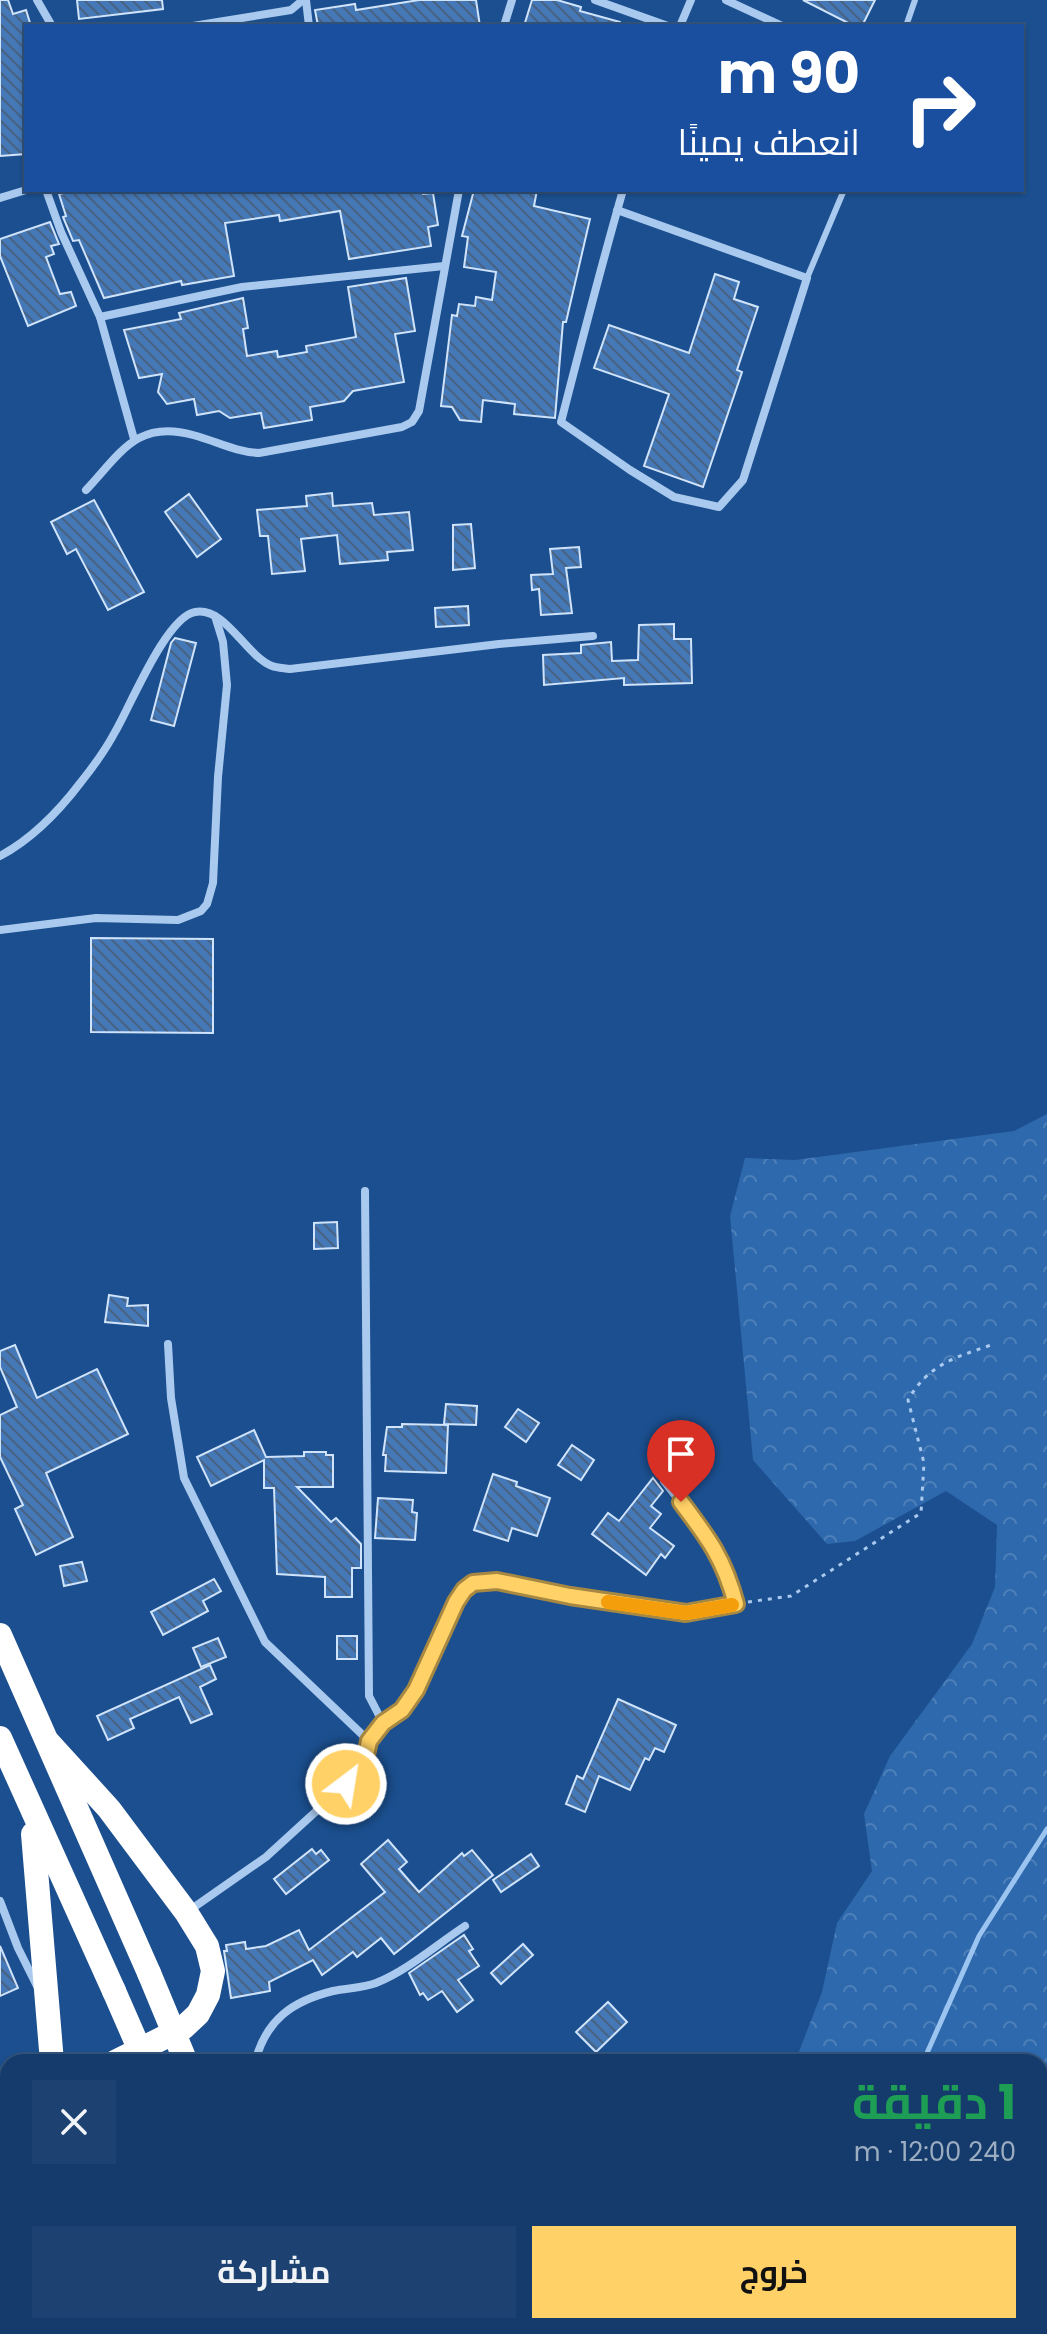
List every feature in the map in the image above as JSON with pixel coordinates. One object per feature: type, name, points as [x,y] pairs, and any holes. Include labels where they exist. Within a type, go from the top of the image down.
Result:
[{"type":"highway","points":[[0,1635],[114,1889],[183,2054]]},
{"type":"highway","points":[[0,1738],[142,2054]]},
{"type":"highway","points":[[49,1743],[109,1809],[186,1912],[207,1946],[213,1971],[208,1995],[198,2014],[183,2028],[131,2054]]},
{"type":"highway","points":[[31,1811],[52,2054]]},
{"type":"highway","points":[[114,1889],[129,1874],[151,1869]]},
{"type":"highway","points":[[40,1910],[60,1902],[75,1908]]},
{"type":"street","points":[[37,0],[51,24]]},
{"type":"street","points":[[205,24],[291,10],[304,0],[309,24]]},
{"type":"street","points":[[505,24],[512,0]]},
{"type":"street","points":[[595,0],[662,24]]},
{"type":"street","points":[[681,24],[691,0]]},
{"type":"street","points":[[726,0],[778,24]]},
{"type":"street","points":[[0,198],[24,191]]},
{"type":"street","points":[[47,192],[61,232],[100,317],[134,439]]},
{"type":"street","points":[[86,490],[134,439],[168,430],[194,435],[242,452],[259,453],[402,427],[412,422],[419,411],[459,192]]},
{"type":"street","points":[[617,210],[807,278],[743,480],[719,507],[674,497],[561,422],[617,210],[622,192]]},
{"type":"street","points":[[100,317],[242,287],[444,266]]},
{"type":"street","points":[[0,856],[49,820],[81,783],[115,733],[164,638],[181,619],[195,612],[215,615],[259,658],[272,666],[290,669],[593,636]]},
{"type":"street","points":[[0,930],[96,918],[178,920],[201,911],[207,904],[213,883],[218,777],[227,685],[223,642],[215,615]]},
{"type":"street","points":[[365,1191],[369,1696],[383,1723]]},
{"type":"street","points":[[168,1344],[171,1398],[184,1478],[265,1642],[369,1741]]},
{"type":"street","points":[[186,1912],[266,1857],[346,1784],[366,1755],[369,1741],[383,1723],[402,1710],[416,1690],[456,1602],[473,1583],[497,1581],[570,1596],[686,1613],[736,1604],[728,1574],[714,1545],[664,1481]]},
{"type":"street","points":[[0,1901],[18,1948],[49,2010]]},
{"type":"street","points":[[257,2054],[261,2042],[273,2025],[295,2003],[374,1984],[409,1965],[465,1926]]},
{"type":"lane","points":[[907,24],[915,0]]},
{"type":"lane","points":[[807,278],[843,192]]},
{"type":"path","points":[[736,1604],[791,1596],[921,1513],[924,1463],[908,1400],[920,1380],[953,1358],[991,1345]]},
{"type":"green space","points":[[1047,1114],[1047,2054],[798,2054],[822,1992],[837,1923],[872,1871],[864,1814],[890,1756],[972,1644],[995,1587],[997,1525],[946,1491],[855,1541],[827,1544],[753,1460],[730,1216],[745,1158],[795,1160],[1014,1131]]},
{"type":"building","points":[[0,0],[8,0],[13,14],[26,10],[30,24],[24,24],[24,154],[0,156]]},
{"type":"building","points":[[77,0],[162,0],[163,9],[79,19]]},
{"type":"building","points":[[419,0],[476,0],[480,24],[318,24],[315,10],[355,4],[356,10]]},
{"type":"building","points":[[532,0],[557,0],[581,7],[580,11],[620,22],[620,24],[525,24]]},
{"type":"building","points":[[803,0],[875,0],[863,24],[850,24]]},
{"type":"building","points":[[423,192],[433,193],[438,225],[428,227],[431,246],[349,259],[340,211],[280,221],[279,215],[225,223],[234,276],[182,285],[181,281],[104,298],[79,240],[73,241],[63,217],[66,216],[59,194]]},
{"type":"building","points":[[473,192],[537,192],[534,206],[590,219],[566,322],[563,322],[555,418],[514,414],[515,404],[483,400],[481,422],[460,420],[452,407],[441,406],[452,315],[457,316],[459,304],[475,306],[476,297],[492,300],[496,272],[464,267],[468,237],[462,236]]},
{"type":"building","points":[[50,222],[59,244],[51,246],[54,254],[46,257],[60,294],[71,292],[76,306],[28,326],[0,256],[0,239]]},
{"type":"building","points":[[715,274],[739,282],[734,299],[758,307],[737,370],[742,372],[703,487],[644,466],[669,394],[594,368],[609,325],[689,353]]},
{"type":"building","points":[[406,278],[415,331],[395,334],[404,382],[353,391],[344,401],[310,407],[312,420],[264,428],[261,413],[230,418],[219,411],[197,415],[194,399],[167,404],[158,392],[162,374],[139,378],[124,330],[181,319],[179,313],[243,298],[248,328],[243,329],[247,356],[277,351],[278,357],[307,352],[306,346],[356,337],[348,287]]},
{"type":"building","points":[[332,493],[333,506],[372,503],[374,515],[409,512],[413,550],[387,552],[388,560],[340,564],[337,535],[301,539],[305,571],[272,574],[268,536],[260,536],[257,510],[307,506],[306,496]]},
{"type":"building","points":[[189,494],[221,539],[197,557],[165,512]]},
{"type":"building","points":[[94,500],[144,592],[108,610],[76,549],[67,554],[51,522]]},
{"type":"building","points":[[471,524],[475,568],[453,570],[453,525]]},
{"type":"building","points":[[579,547],[581,567],[566,568],[572,613],[541,615],[539,589],[532,590],[531,575],[553,574],[550,549]]},
{"type":"building","points":[[468,606],[469,625],[436,627],[435,608]]},
{"type":"building","points":[[674,624],[674,639],[691,639],[692,683],[624,685],[624,678],[544,685],[543,655],[581,653],[581,645],[611,642],[612,661],[638,660],[639,625]]},
{"type":"building","points":[[175,638],[196,643],[174,726],[151,720],[171,643]]},
{"type":"building","points":[[91,938],[213,939],[213,1033],[91,1032]]},
{"type":"building","points":[[337,1222],[338,1248],[314,1249],[314,1223]]},
{"type":"building","points":[[109,1295],[128,1298],[127,1306],[148,1305],[148,1326],[105,1322]]},
{"type":"building","points":[[15,1345],[37,1398],[97,1369],[128,1434],[46,1473],[73,1537],[36,1555],[15,1509],[23,1505],[0,1457],[0,1415],[17,1407],[0,1367],[0,1351]]},
{"type":"building","points":[[446,1404],[477,1406],[476,1425],[444,1424]]},
{"type":"building","points":[[518,1409],[539,1423],[526,1442],[505,1427]]},
{"type":"building","points":[[402,1424],[448,1425],[446,1473],[385,1471],[386,1455],[383,1455],[387,1427],[402,1427]]},
{"type":"building","points":[[254,1430],[266,1457],[304,1456],[304,1452],[333,1455],[333,1487],[297,1487],[331,1522],[336,1518],[361,1544],[361,1568],[352,1568],[352,1597],[325,1597],[325,1577],[277,1574],[274,1488],[264,1488],[264,1460],[211,1486],[197,1457]]},
{"type":"building","points":[[572,1445],[594,1460],[581,1480],[558,1465]]},
{"type":"building","points":[[493,1474],[550,1498],[537,1536],[512,1528],[508,1541],[474,1530]]},
{"type":"building","points":[[653,1478],[663,1491],[651,1506],[661,1514],[650,1528],[674,1546],[665,1558],[661,1554],[646,1575],[592,1534],[608,1513],[619,1521]]},
{"type":"building","points":[[378,1498],[413,1500],[412,1512],[417,1513],[415,1540],[375,1538]]},
{"type":"building","points":[[82,1562],[87,1581],[64,1586],[60,1566]]},
{"type":"building","points":[[214,1579],[221,1591],[203,1601],[208,1611],[163,1635],[151,1612]]},
{"type":"building","points":[[337,1636],[357,1636],[357,1659],[337,1659]]},
{"type":"building","points":[[218,1638],[226,1657],[201,1667],[193,1648]]},
{"type":"building","points":[[210,1665],[216,1679],[200,1687],[212,1714],[191,1723],[179,1697],[130,1719],[134,1728],[108,1740],[97,1716]]},
{"type":"building","points":[[618,1699],[676,1725],[664,1752],[655,1748],[649,1760],[645,1758],[630,1790],[599,1776],[585,1812],[566,1804],[577,1776],[583,1779]]},
{"type":"building","points":[[388,1840],[407,1862],[399,1869],[419,1892],[462,1853],[464,1856],[472,1850],[493,1875],[394,1954],[381,1938],[357,1957],[353,1952],[322,1975],[313,1960],[269,1982],[270,1991],[231,1998],[224,1951],[227,1951],[226,1945],[245,1942],[246,1949],[266,1946],[299,1930],[309,1950],[385,1892],[361,1864]]},
{"type":"building","points":[[312,1849],[316,1854],[321,1850],[329,1860],[286,1894],[274,1879]]},
{"type":"building","points":[[531,1854],[539,1866],[501,1892],[493,1880]]},
{"type":"building","points":[[464,1935],[473,1949],[469,1951],[479,1966],[458,1980],[473,2000],[457,2012],[442,1991],[428,2000],[423,1993],[420,1995],[409,1973]]},
{"type":"building","points":[[523,1944],[533,1955],[501,1984],[491,1973]]},
{"type":"building","points":[[0,1946],[18,1988],[0,1996]]},
{"type":"building","points":[[608,2002],[627,2022],[596,2052],[576,2032]]},
{"type":"waterway","points":[[927,2054],[979,1936],[1047,1829]]},
{"type":"slow traffic","points":[[608,1602],[686,1613],[732,1605]]},
{"type":"route","points":[[346,1784],[366,1755],[369,1741],[383,1723],[402,1710],[416,1690],[456,1602],[473,1583],[497,1581],[570,1596],[686,1613],[736,1604],[728,1574],[714,1545],[681,1502]]}]
